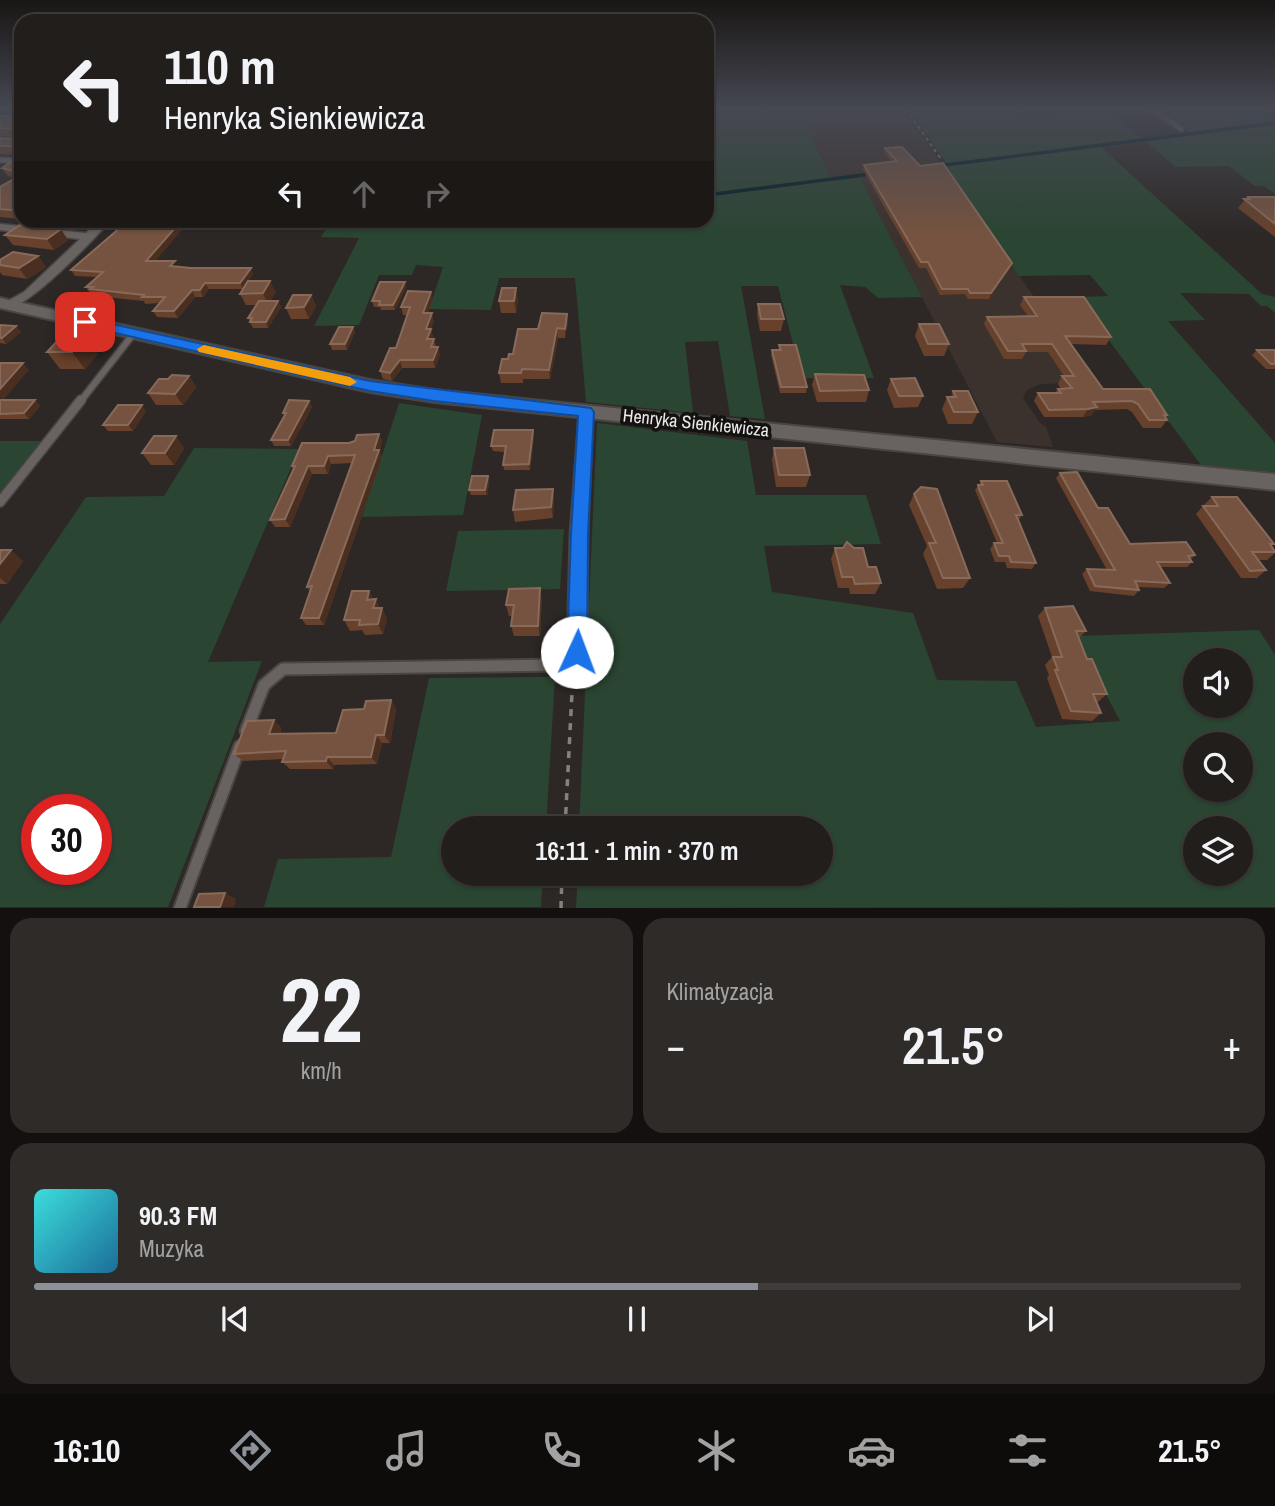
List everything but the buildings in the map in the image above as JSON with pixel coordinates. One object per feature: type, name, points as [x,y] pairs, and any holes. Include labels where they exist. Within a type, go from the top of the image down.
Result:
[{"type":"street","points":[[0,227],[89,237]]},
{"type":"street","points":[[3,306],[28,295],[98,228]]},
{"type":"street","name":"Henryka Sienkiewicza","points":[[3,306],[370,386],[434,396],[1275,482]]},
{"type":"street","points":[[573,657],[577,652],[579,534],[586,412]]},
{"type":"lane","points":[[0,502],[135,333]]},
{"type":"lane","points":[[180,908],[259,695],[264,685],[283,669],[557,665],[573,657]]},
{"type":"path","points":[[936,151],[941,159]]},
{"type":"path","points":[[566,816],[573,657]]},
{"type":"path","points":[[561,908],[562,886]]},
{"type":"shaded area","points":[[819,151],[933,151],[1101,393],[1069,383],[1040,384],[1027,390],[1023,398],[1040,423],[1046,427],[1053,447],[997,442],[860,178],[832,181]]},
{"type":"green space","points":[[714,151],[819,151],[832,181],[860,178],[922,297],[878,298],[865,287],[840,285],[874,378],[802,378],[778,286],[741,286],[765,419],[730,416],[718,341],[685,342],[693,413],[586,402],[575,278],[499,278],[491,310],[429,309],[443,267],[416,265],[412,275],[379,275],[359,325],[314,326],[359,238],[321,237],[327,228],[714,228]]},
{"type":"green space","points":[[939,151],[1106,151],[1262,294],[1275,297],[1275,313],[1267,306],[1261,306],[1249,294],[1180,293],[1205,320],[1168,321],[1275,443],[1275,472],[1201,465],[1077,297],[1108,296],[1090,275],[1019,276],[940,163],[946,162]]},
{"type":"green space","points":[[1157,151],[1275,151],[1275,194],[1264,186],[1255,186],[1229,166],[1176,167]]},
{"type":"green space","points":[[399,403],[482,415],[463,515],[362,517]]},
{"type":"green space","points":[[597,423],[747,441],[756,495],[866,495],[881,544],[764,546],[772,592],[913,613],[937,680],[1016,681],[1036,727],[1120,721],[1075,636],[1259,630],[1275,655],[1275,907],[576,908],[577,886],[833,886],[833,816],[580,816]]},
{"type":"green space","points":[[0,441],[41,441],[0,493]]},
{"type":"green space","points":[[194,448],[299,449],[208,662],[262,661],[168,907],[0,907],[0,624],[86,497],[164,496]]},
{"type":"green space","points":[[564,529],[560,589],[446,591],[458,531]]},
{"type":"green space","points":[[555,677],[547,816],[441,816],[441,886],[542,886],[541,907],[264,907],[278,859],[391,857],[429,678]]},
{"type":"waterway","points":[[937,166],[1052,151]]},
{"type":"waterway","points":[[714,194],[871,174]]},
{"type":"slow traffic","points":[[204,349],[350,382]]},
{"type":"route","points":[[85,322],[370,386],[434,396],[586,412],[579,534],[577,652]]}]
